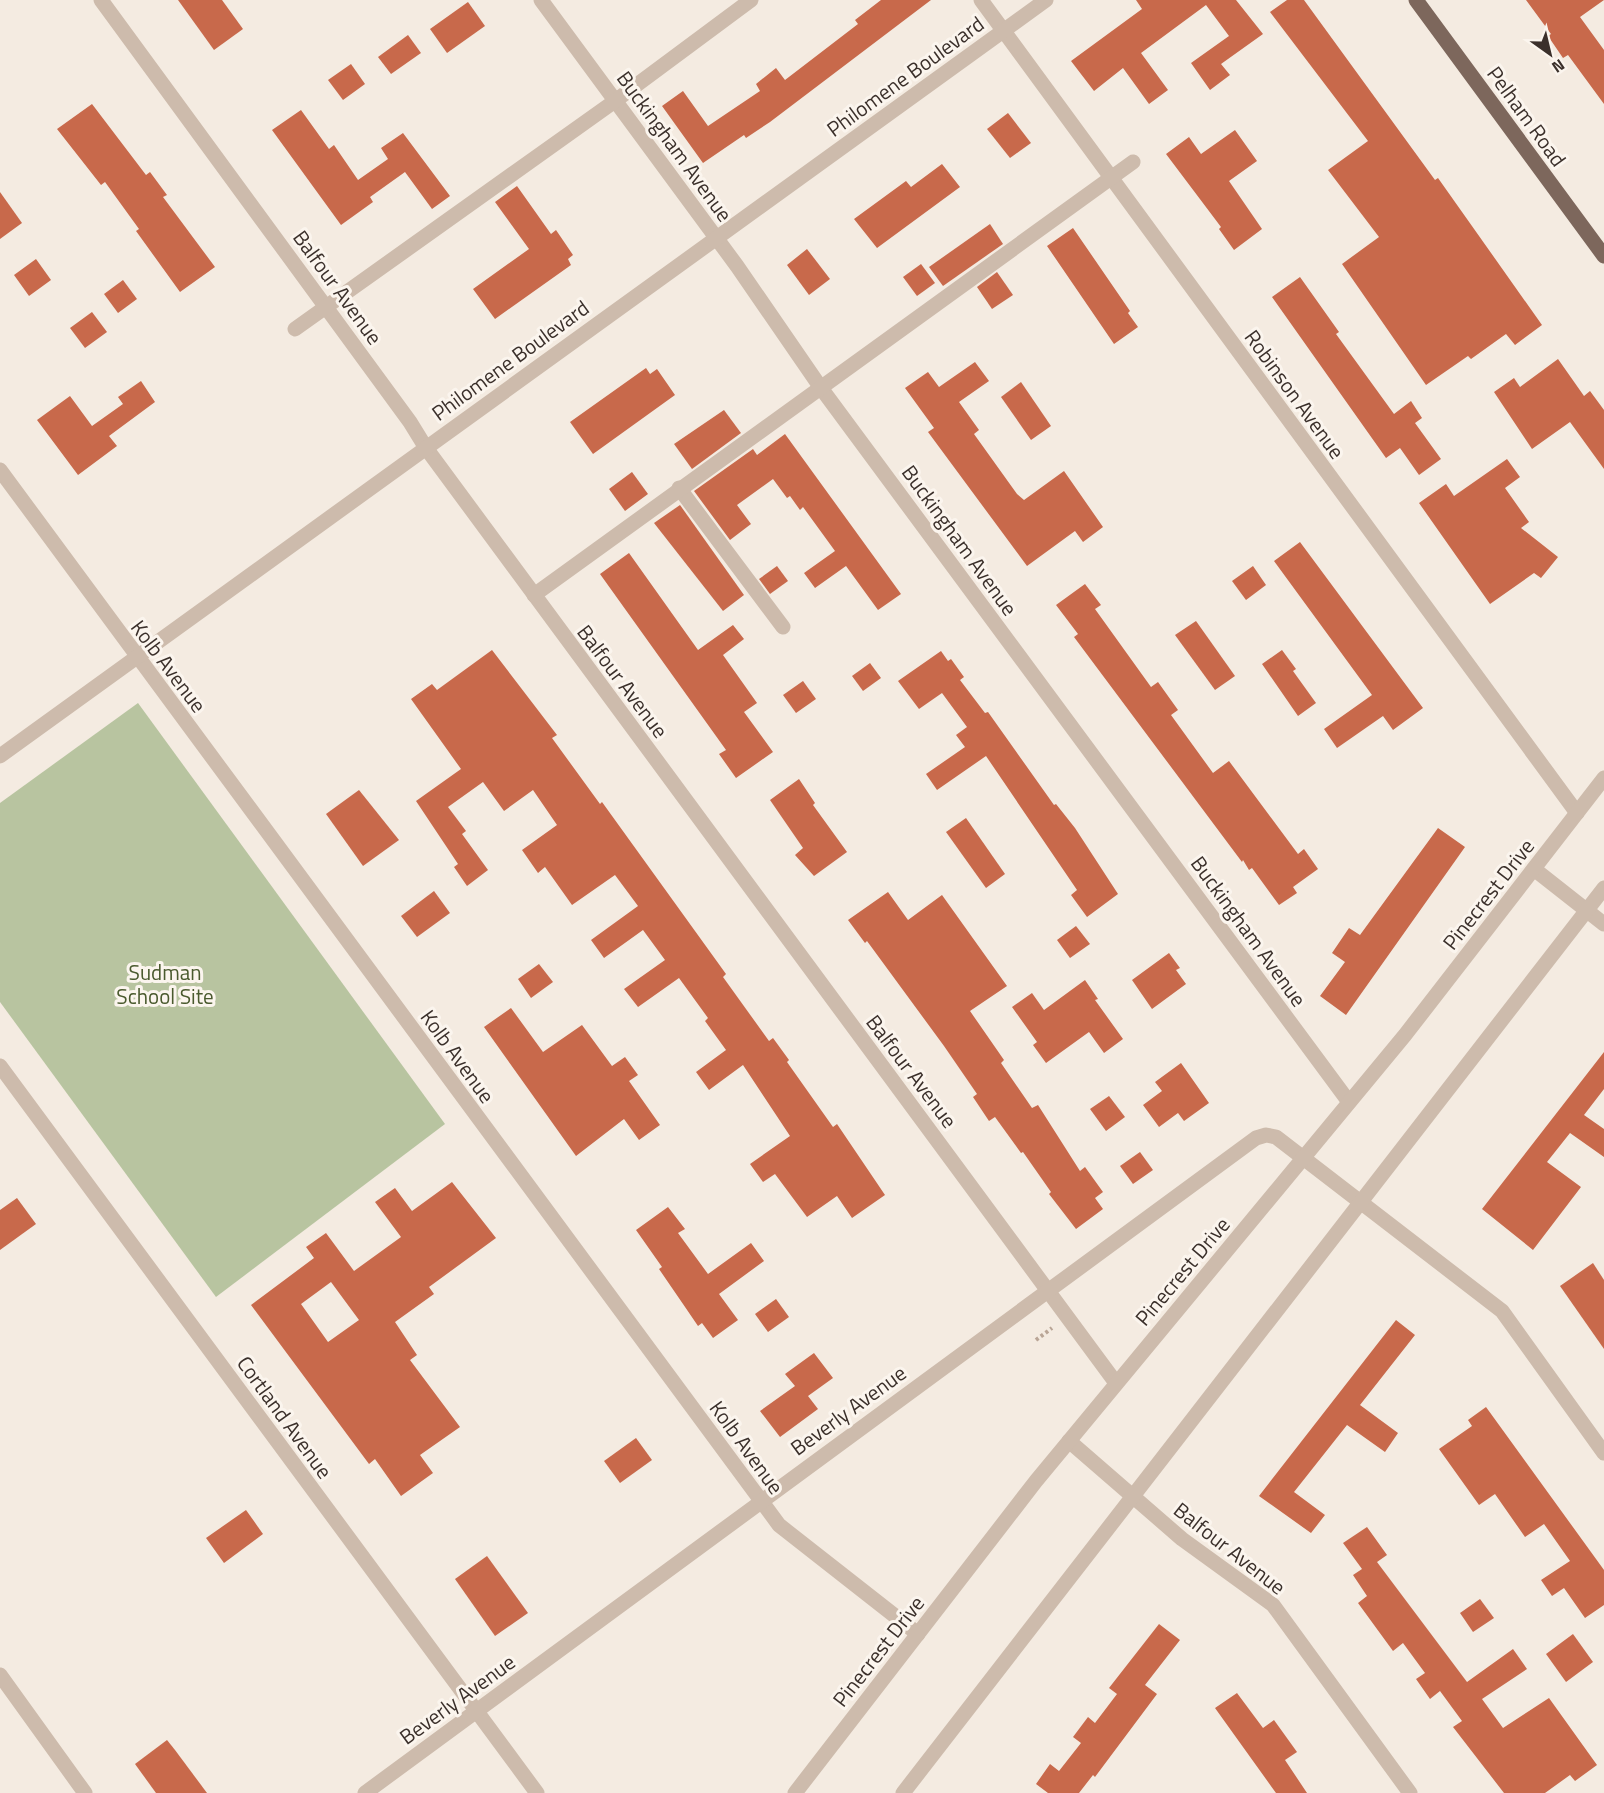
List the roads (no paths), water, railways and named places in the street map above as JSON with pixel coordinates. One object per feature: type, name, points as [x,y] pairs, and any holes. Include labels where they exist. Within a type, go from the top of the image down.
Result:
[{"type":"main road","name":"Pelham Road","points":[[1416,0],[1604,256]]},
{"type":"street","name":"Balfour Avenue","points":[[101,0],[327,307],[410,422],[426,448],[1116,1383]]},
{"type":"street","name":"Buckingham Avenue","points":[[541,0],[716,238],[821,388],[1349,1102]]},
{"type":"street","points":[[295,329],[615,101],[751,0]]},
{"type":"street","name":"Robinson Avenue","points":[[981,0],[1577,813]]},
{"type":"street","name":"Philomene Boulevard","points":[[0,756],[1046,0]]},
{"type":"street","points":[[534,595],[1133,162]]},
{"type":"street","name":"Kolb Avenue","points":[[0,470],[779,1525],[918,1634]]},
{"type":"street","points":[[679,488],[783,627]]},
{"type":"street","name":"Pinecrest Drive","points":[[795,1793],[1069,1441],[1405,1035],[1604,778]]},
{"type":"street","points":[[1534,869],[1604,924]]},
{"type":"street","points":[[908,1791],[1604,888]]},
{"type":"street","name":"Cortland Avenue","points":[[0,1066],[537,1793]]},
{"type":"street","name":"Beverly Avenue","points":[[365,1793],[760,1500],[1256,1138],[1266,1135],[1276,1137],[1303,1157]]},
{"type":"street","points":[[1303,1157],[1502,1311],[1604,1453]]},
{"type":"street","name":"Balfour Avenue","points":[[1069,1441],[1132,1498],[1273,1605],[1410,1793]]},
{"type":"street","points":[[0,1675],[85,1793]]},
{"type":"park label","name":"Sudman School Site","points":[[165,984]]}]
